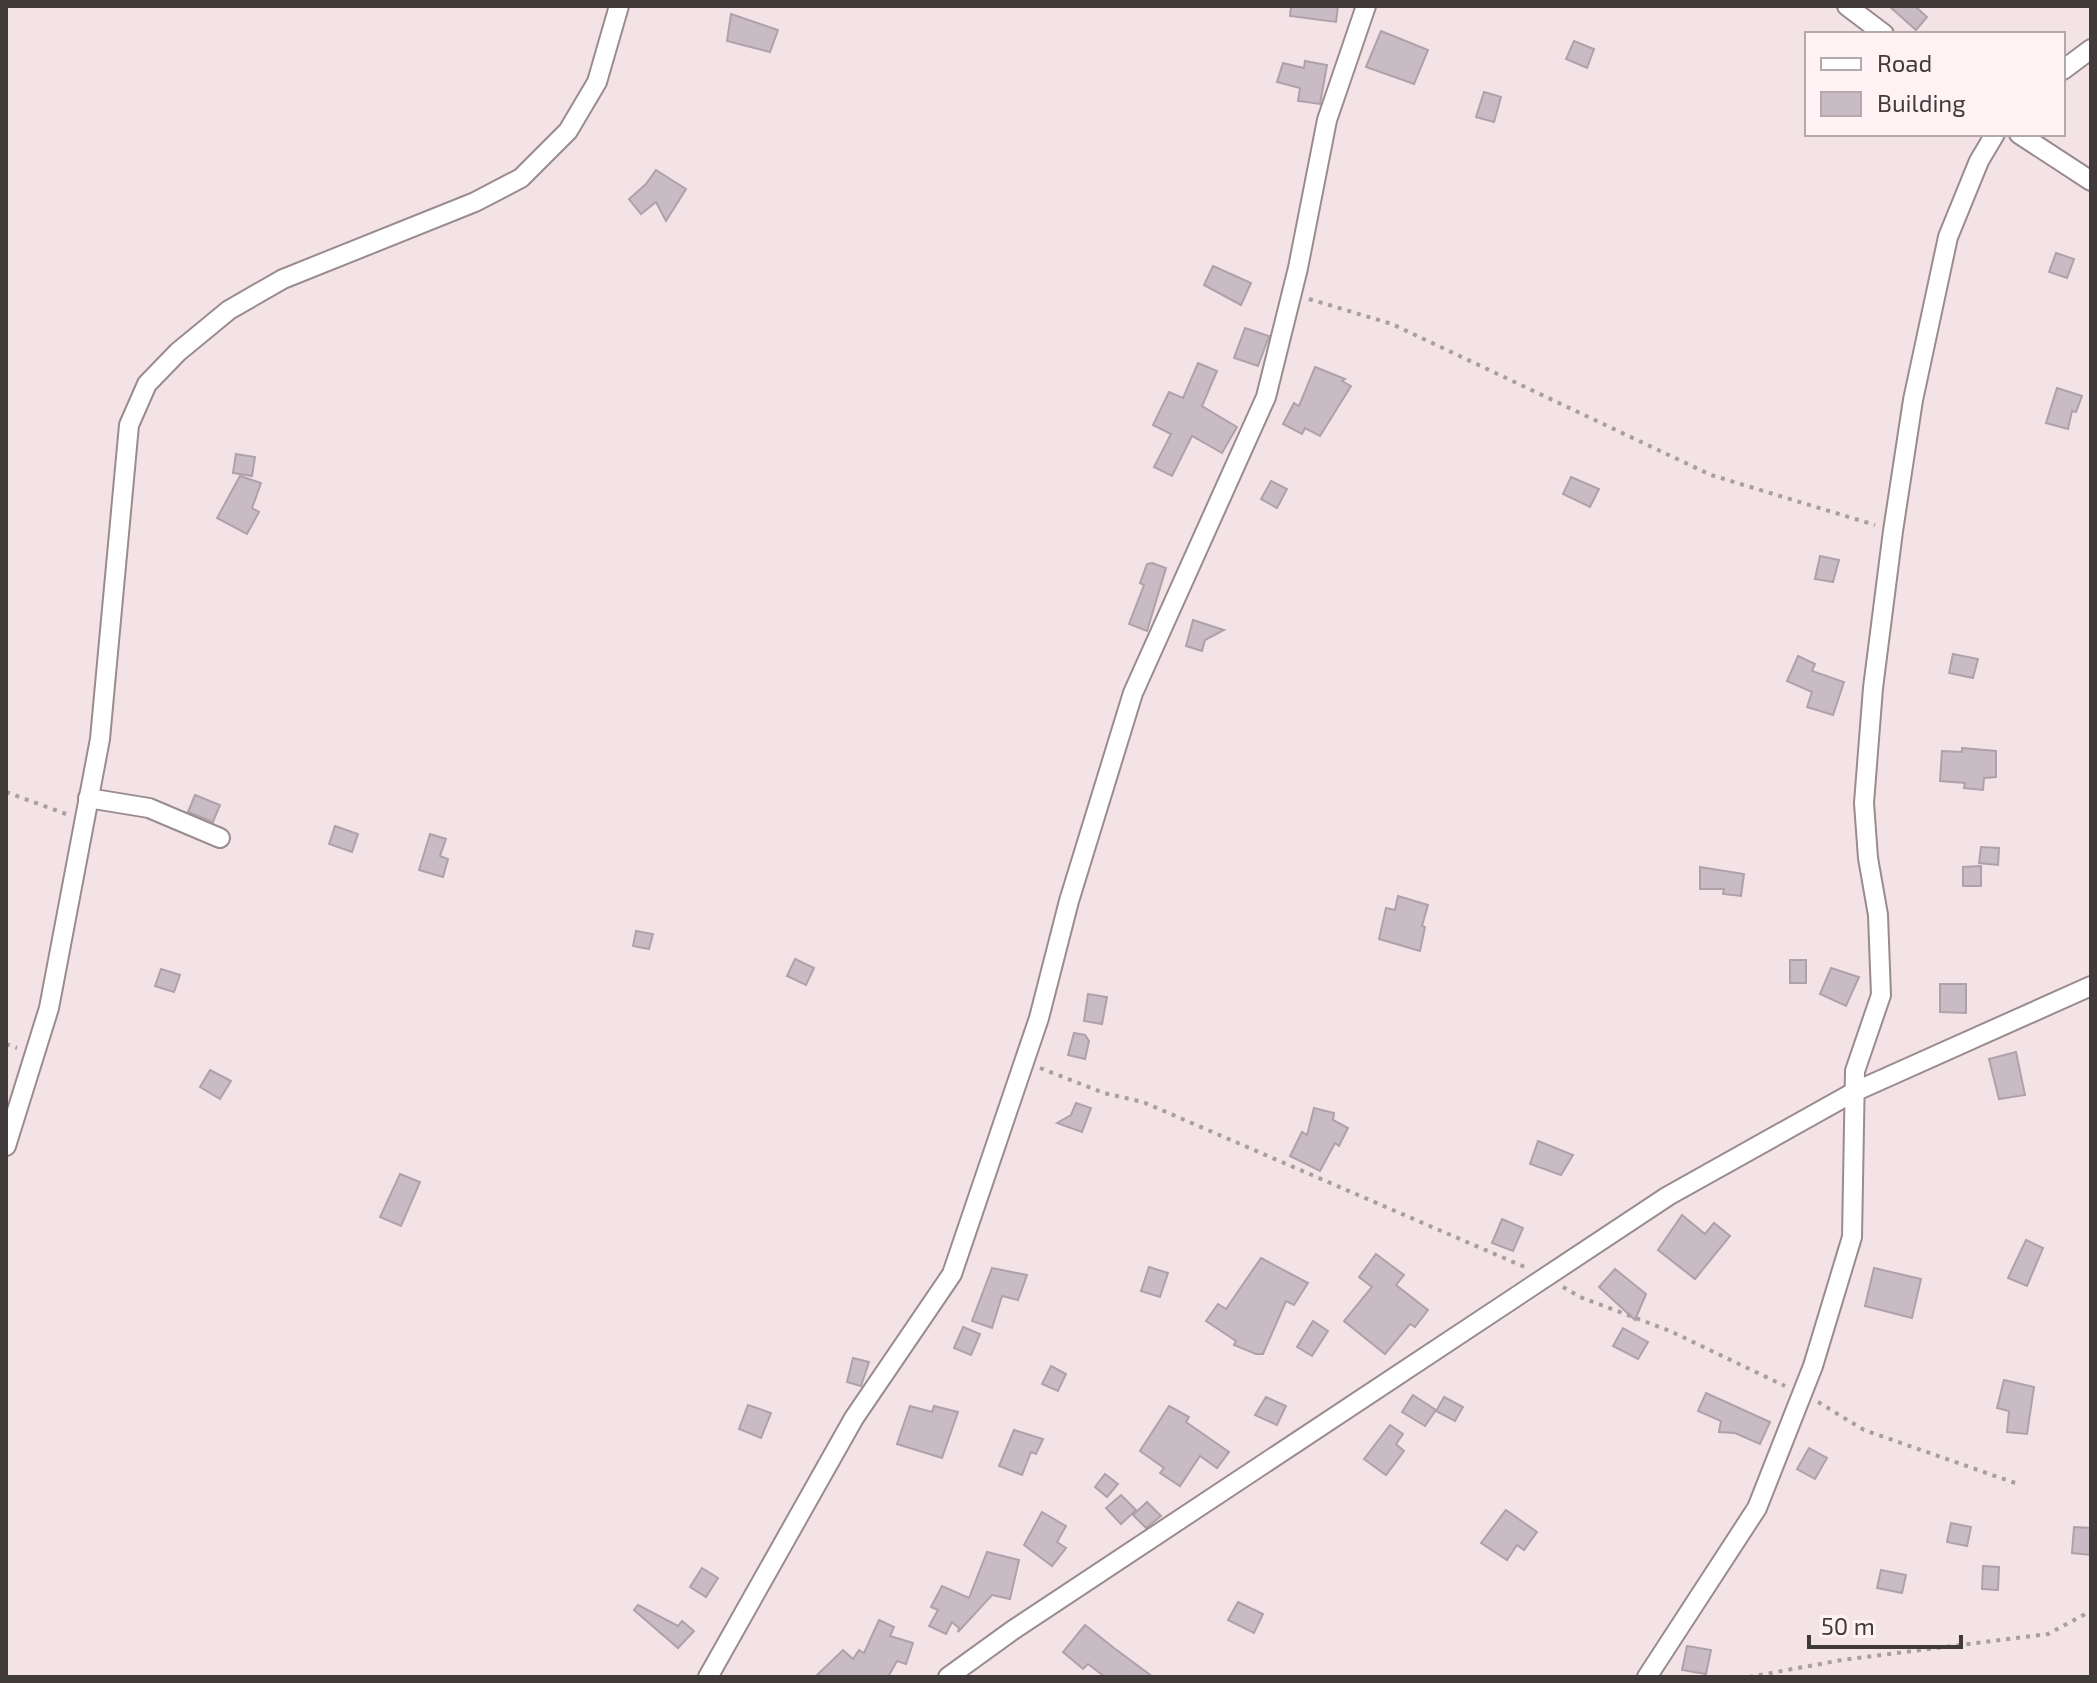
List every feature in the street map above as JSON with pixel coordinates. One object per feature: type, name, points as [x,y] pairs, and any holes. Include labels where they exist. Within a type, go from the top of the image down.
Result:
[{"type":"street","points":[[6,1146],[49,1008],[100,739],[129,425],[147,384],[178,352],[229,310],[283,279],[475,202],[521,178],[568,131],[597,82],[619,6]]},
{"type":"street","points":[[708,1677],[854,1418],[952,1274],[1024,1063],[1133,693],[1266,397],[1327,120],[1366,6]]},
{"type":"street","points":[[1847,6],[1881,32]]},
{"type":"street","points":[[2065,68],[2091,49]]},
{"type":"street","points":[[1647,1677],[1757,1508],[1802,1394],[1852,1237],[1855,1071],[1881,995],[1878,915],[1868,858],[1864,803],[1893,531],[1913,400],[1948,237],[1979,161],[1994,136]]},
{"type":"street","points":[[2022,136],[2091,181]]},
{"type":"street","points":[[88,798],[149,808],[220,838]]},
{"type":"street","points":[[948,1677],[1013,1630],[1668,1196],[1854,1092],[2091,986]]},
{"type":"path","points":[[1291,294],[1392,324],[1711,475],[1893,531]]},
{"type":"path","points":[[6,792],[84,820]]},
{"type":"path","points":[[1024,1063],[1104,1093],[1143,1102],[1547,1276],[1580,1297],[1670,1331],[1802,1394],[1864,1430],[2018,1484]]},
{"type":"path","points":[[1749,1677],[1842,1660],[2048,1634],[2091,1611]]},
{"type":"building","points":[[1291,6],[1338,6],[1336,22],[1290,16]]},
{"type":"building","points":[[1889,6],[1915,6],[1927,17],[1916,30]]},
{"type":"building","points":[[731,14],[778,30],[770,52],[727,41]]},
{"type":"building","points":[[1381,31],[1428,50],[1414,84],[1366,67]]},
{"type":"building","points":[[1574,41],[1594,49],[1587,68],[1566,59]]},
{"type":"building","points":[[1305,61],[1327,65],[1320,104],[1298,101],[1300,88],[1277,82],[1283,63],[1304,68]]},
{"type":"building","points":[[1484,92],[1501,97],[1494,122],[1476,117]]},
{"type":"building","points":[[656,170],[686,189],[666,221],[656,202],[641,214],[629,199]]},
{"type":"building","points":[[2056,253],[2074,259],[2067,278],[2049,272]]},
{"type":"building","points":[[1213,266],[1251,283],[1241,305],[1204,285]]},
{"type":"building","points":[[1245,328],[1269,336],[1258,366],[1234,358]]},
{"type":"building","points":[[1198,363],[1217,371],[1202,406],[1237,427],[1222,453],[1192,436],[1172,476],[1154,467],[1171,434],[1153,425],[1169,392],[1183,398]]},
{"type":"building","points":[[1315,367],[1345,379],[1342,381],[1351,386],[1320,436],[1305,428],[1302,434],[1283,424],[1294,403],[1299,406]]},
{"type":"building","points":[[2057,388],[2082,396],[2076,412],[2072,411],[2068,429],[2046,423]]},
{"type":"building","points":[[236,454],[255,457],[252,476],[233,473]]},
{"type":"building","points":[[240,476],[261,483],[252,508],[259,512],[247,534],[217,518]]},
{"type":"building","points":[[1571,477],[1599,489],[1590,507],[1563,494]]},
{"type":"building","points":[[1271,481],[1287,489],[1277,508],[1261,499]]},
{"type":"building","points":[[1820,556],[1839,560],[1833,582],[1815,579]]},
{"type":"building","points":[[1147,564],[1166,568],[1147,631],[1129,624],[1144,585],[1140,583]]},
{"type":"building","points":[[1193,620],[1224,630],[1205,640],[1202,651],[1186,646]]},
{"type":"building","points":[[1953,654],[1978,659],[1973,678],[1949,673]]},
{"type":"building","points":[[1798,656],[1815,664],[1812,671],[1844,682],[1833,715],[1807,707],[1812,692],[1787,681]]},
{"type":"building","points":[[1962,748],[1996,751],[1996,777],[1984,778],[1983,790],[1964,788],[1965,783],[1940,781],[1942,751],[1962,752]]},
{"type":"building","points":[[195,795],[220,805],[213,822],[188,812]]},
{"type":"building","points":[[335,826],[358,834],[352,852],[329,844]]},
{"type":"building","points":[[430,834],[446,839],[440,856],[448,859],[443,877],[419,870]]},
{"type":"building","points":[[1981,847],[1999,848],[1998,865],[1979,863]]},
{"type":"building","points":[[1981,866],[1981,886],[1963,886],[1963,867]]},
{"type":"building","points":[[1700,867],[1744,874],[1741,896],[1723,894],[1724,889],[1700,889]]},
{"type":"building","points":[[1398,896],[1428,905],[1420,951],[1379,939],[1386,908],[1395,910]]},
{"type":"building","points":[[636,931],[653,934],[649,949],[633,946]]},
{"type":"building","points":[[795,959],[814,968],[806,985],[787,976]]},
{"type":"building","points":[[1790,960],[1806,960],[1806,983],[1790,983]]},
{"type":"building","points":[[1831,968],[1859,977],[1846,1006],[1820,994]]},
{"type":"building","points":[[161,969],[180,975],[174,992],[155,986]]},
{"type":"building","points":[[1940,984],[1966,984],[1966,1013],[1940,1012]]},
{"type":"building","points":[[1088,994],[1107,997],[1102,1024],[1084,1021]]},
{"type":"building","points":[[1074,1033],[1085,1035],[1089,1041],[1085,1059],[1068,1055]]},
{"type":"building","points":[[2016,1052],[2025,1095],[1999,1099],[1989,1059]]},
{"type":"building","points":[[210,1070],[231,1081],[220,1099],[200,1087]]},
{"type":"building","points":[[1076,1103],[1091,1108],[1082,1132],[1057,1123],[1071,1115]]},
{"type":"building","points":[[1314,1108],[1334,1113],[1333,1120],[1348,1128],[1339,1146],[1335,1143],[1320,1171],[1290,1156],[1302,1132],[1307,1135]]},
{"type":"building","points":[[1538,1141],[1573,1155],[1561,1175],[1530,1164]]},
{"type":"building","points":[[400,1174],[420,1182],[401,1226],[380,1217]]},
{"type":"building","points":[[1682,1215],[1705,1234],[1714,1223],[1730,1236],[1695,1279],[1658,1250]]},
{"type":"building","points":[[1502,1219],[1523,1228],[1513,1251],[1492,1243]]},
{"type":"building","points":[[2026,1240],[2043,1248],[2027,1286],[2008,1278]]},
{"type":"building","points":[[1376,1254],[1404,1275],[1396,1285],[1428,1310],[1415,1327],[1410,1324],[1385,1354],[1344,1321],[1372,1287],[1359,1277]]},
{"type":"building","points":[[1261,1258],[1308,1283],[1294,1305],[1286,1301],[1263,1354],[1256,1354],[1234,1345],[1236,1341],[1206,1321],[1218,1304],[1226,1309]]},
{"type":"building","points":[[1149,1267],[1168,1273],[1160,1297],[1141,1291]]},
{"type":"building","points":[[992,1268],[1027,1275],[1018,1300],[1002,1296],[992,1328],[972,1321]]},
{"type":"building","points":[[1874,1268],[1921,1279],[1912,1318],[1865,1306]]},
{"type":"building","points":[[1615,1269],[1646,1294],[1635,1320],[1599,1287]]},
{"type":"building","points":[[1313,1321],[1328,1331],[1312,1356],[1297,1347]]},
{"type":"building","points":[[963,1327],[980,1334],[971,1355],[954,1348]]},
{"type":"building","points":[[1623,1328],[1648,1342],[1638,1359],[1613,1346]]},
{"type":"building","points":[[853,1358],[869,1362],[861,1386],[847,1382]]},
{"type":"building","points":[[1051,1366],[1066,1374],[1058,1391],[1042,1384]]},
{"type":"building","points":[[2004,1380],[2034,1387],[2027,1434],[2007,1432],[2009,1411],[1997,1408]]},
{"type":"building","points":[[1706,1393],[1770,1422],[1760,1444],[1735,1433],[1719,1432],[1721,1421],[1698,1411]]},
{"type":"building","points":[[1413,1395],[1436,1410],[1425,1426],[1402,1412]]},
{"type":"building","points":[[1266,1397],[1286,1406],[1277,1425],[1255,1415]]},
{"type":"building","points":[[1444,1397],[1463,1407],[1455,1421],[1436,1411]]},
{"type":"building","points":[[748,1405],[771,1413],[761,1438],[739,1429]]},
{"type":"building","points":[[910,1406],[932,1412],[934,1406],[958,1412],[942,1458],[897,1444]]},
{"type":"building","points":[[1169,1406],[1189,1417],[1186,1422],[1229,1452],[1217,1468],[1200,1456],[1180,1486],[1160,1473],[1164,1468],[1140,1451]]},
{"type":"building","points":[[1390,1425],[1403,1434],[1396,1444],[1404,1451],[1386,1475],[1364,1459]]},
{"type":"building","points":[[1014,1430],[1043,1439],[1036,1454],[1031,1452],[1022,1475],[999,1466]]},
{"type":"building","points":[[1809,1448],[1827,1458],[1815,1479],[1797,1469]]},
{"type":"building","points":[[1105,1474],[1118,1484],[1107,1497],[1095,1487]]},
{"type":"building","points":[[1121,1495],[1136,1510],[1121,1524],[1106,1508]]},
{"type":"building","points":[[1147,1502],[1161,1516],[1146,1528],[1133,1515]]},
{"type":"building","points":[[1506,1510],[1537,1532],[1524,1550],[1517,1545],[1507,1560],[1481,1543]]},
{"type":"building","points":[[1042,1512],[1066,1526],[1057,1542],[1066,1548],[1052,1566],[1024,1545]]},
{"type":"building","points":[[1951,1523],[1971,1527],[1967,1546],[1947,1542]]},
{"type":"building","points":[[2074,1527],[2091,1528],[2091,1555],[2072,1553]]},
{"type":"building","points":[[987,1552],[1019,1560],[1010,1599],[992,1595],[958,1632],[959,1628],[952,1622],[946,1634],[929,1626],[938,1610],[931,1607],[942,1586],[969,1598]]},
{"type":"building","points":[[1983,1566],[1999,1567],[1998,1590],[1982,1589]]},
{"type":"building","points":[[702,1568],[718,1578],[706,1597],[690,1587]]},
{"type":"building","points":[[1881,1570],[1906,1575],[1902,1593],[1877,1588]]},
{"type":"building","points":[[1238,1602],[1263,1614],[1254,1633],[1228,1620]]},
{"type":"building","points":[[638,1605],[678,1626],[682,1621],[694,1631],[678,1648],[634,1610]]},
{"type":"building","points":[[879,1620],[894,1627],[890,1636],[913,1643],[906,1664],[897,1661],[888,1677],[815,1677],[843,1650],[853,1659],[859,1650],[864,1653]]},
{"type":"building","points":[[1085,1625],[1153,1677],[1105,1677],[1088,1664],[1083,1669],[1063,1652]]},
{"type":"building","points":[[1687,1646],[1711,1650],[1706,1674],[1682,1670]]}]
